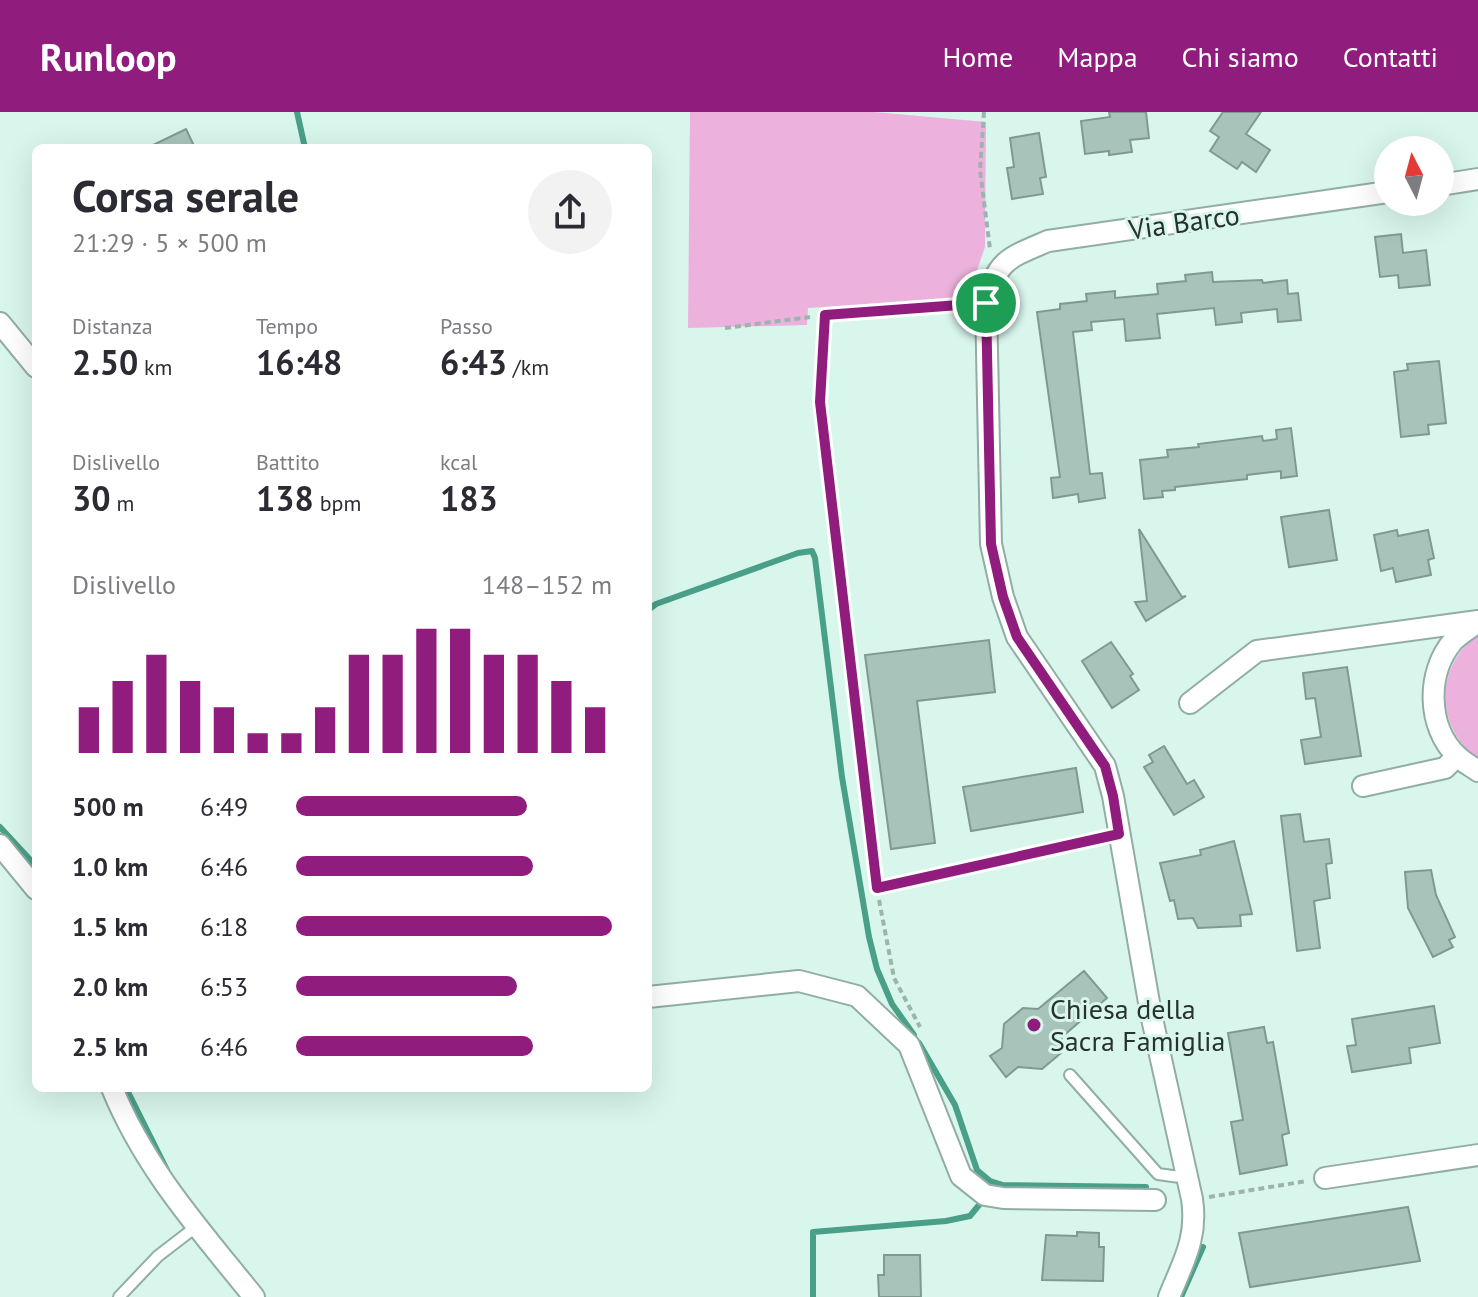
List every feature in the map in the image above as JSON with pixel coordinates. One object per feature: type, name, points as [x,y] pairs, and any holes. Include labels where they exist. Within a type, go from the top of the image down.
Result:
[{"type":"street","points":[[1454,183],[1478,179]]},
{"type":"street","name":"Via Barco","points":[[988,269],[1048,241],[1374,194]]},
{"type":"street","points":[[988,269],[991,544],[1003,597],[1017,637],[1105,766],[1113,796],[1151,1014],[1195,1221],[1193,1237],[1169,1297]]},
{"type":"street","points":[[0,323],[32,362]]},
{"type":"street","points":[[1190,703],[1257,651],[1478,621]]},
{"type":"street","points":[[1478,621],[1454,641],[1446,654],[1438,668],[1433,699],[1439,729],[1457,756],[1478,771]]},
{"type":"street","points":[[1363,786],[1445,768],[1457,756]]},
{"type":"street","points":[[0,845],[32,884]]},
{"type":"street","points":[[652,997],[799,981],[857,996],[909,1045],[961,1176],[985,1195],[1003,1198],[1155,1200]]},
{"type":"street","points":[[114,1092],[165,1187],[254,1297]]},
{"type":"street","points":[[1325,1178],[1478,1155]]},
{"type":"lane","points":[[825,315],[986,303]]},
{"type":"lane","points":[[886,886],[1119,834]]},
{"type":"lane","points":[[1070,1075],[1158,1174],[1187,1178]]},
{"type":"lane","points":[[119,1297],[158,1256],[197,1226]]},
{"type":"path","points":[[984,112],[980,170],[991,247],[988,269]]},
{"type":"path","points":[[725,328],[825,315],[820,402],[844,618],[882,918],[894,978],[923,1035],[909,1045]]},
{"type":"path","points":[[1192,1199],[1325,1178]]},
{"type":"shaded area","points":[[690,112],[874,112],[986,122],[985,247],[967,299],[808,308],[807,325],[688,328]]},
{"type":"shaded area","points":[[1478,635],[1478,759],[1454,731],[1445,697],[1453,663]]},
{"type":"building","points":[[1109,112],[1146,112],[1149,138],[1130,140],[1132,152],[1085,154],[1081,121],[1110,117]]},
{"type":"building","points":[[1223,112],[1261,112],[1246,134],[1270,150],[1256,172],[1242,162],[1237,169],[1210,151],[1219,137],[1210,131]]},
{"type":"building","points":[[186,129],[193,144],[155,144]]},
{"type":"building","points":[[1039,133],[1046,177],[1040,178],[1043,194],[1012,199],[1007,168],[1014,167],[1010,138]]},
{"type":"building","points":[[1401,234],[1403,253],[1426,250],[1430,285],[1399,288],[1398,275],[1380,277],[1375,237]]},
{"type":"building","points":[[1212,272],[1213,282],[1287,280],[1288,294],[1298,293],[1301,320],[1278,322],[1277,309],[1241,313],[1242,322],[1216,325],[1214,308],[1157,314],[1160,338],[1126,341],[1124,319],[1091,322],[1092,330],[1073,332],[1090,474],[1102,473],[1105,498],[1079,502],[1078,494],[1053,498],[1051,478],[1060,477],[1037,312],[1060,309],[1060,304],[1087,301],[1086,294],[1115,291],[1115,298],[1158,294],[1157,284],[1186,281],[1185,275]]},
{"type":"building","points":[[1439,361],[1446,423],[1428,425],[1429,434],[1401,437],[1394,372],[1408,370],[1407,364]]},
{"type":"building","points":[[1291,428],[1297,476],[1281,478],[1281,471],[1247,475],[1247,479],[1175,487],[1175,490],[1162,491],[1163,497],[1144,499],[1140,460],[1168,457],[1167,450],[1199,447],[1198,444],[1262,436],[1263,441],[1277,439],[1276,430]]},
{"type":"building","points":[[1329,510],[1337,560],[1289,567],[1281,517]]},
{"type":"building","points":[[1139,529],[1182,597],[1186,596],[1146,621],[1135,602],[1147,601]]},
{"type":"building","points":[[1397,530],[1398,536],[1428,530],[1434,558],[1428,560],[1431,575],[1396,582],[1393,568],[1381,571],[1374,535]]},
{"type":"building","points":[[989,640],[995,692],[917,701],[935,843],[891,849],[865,655]]},
{"type":"building","points":[[1111,642],[1133,674],[1130,676],[1139,690],[1112,708],[1082,661]]},
{"type":"building","points":[[1347,667],[1361,756],[1305,764],[1301,740],[1321,737],[1315,698],[1306,699],[1303,673]]},
{"type":"building","points":[[1164,746],[1187,784],[1194,780],[1204,797],[1174,815],[1144,767],[1153,762],[1149,755]]},
{"type":"building","points":[[1076,768],[1083,812],[971,831],[963,787]]},
{"type":"building","points":[[1300,814],[1304,842],[1329,839],[1332,863],[1326,864],[1330,898],[1314,901],[1320,948],[1297,951],[1281,816]]},
{"type":"building","points":[[1234,841],[1252,914],[1240,915],[1241,926],[1198,928],[1193,918],[1178,919],[1160,863],[1201,855],[1200,850]]},
{"type":"building","points":[[1431,870],[1436,895],[1455,937],[1449,940],[1453,947],[1433,957],[1408,908],[1405,872]]},
{"type":"building","name":"Chiesa della Sacra Famiglia","points":[[1084,971],[1107,998],[1062,1037],[1061,1053],[1042,1069],[1018,1067],[1006,1077],[990,1056],[1002,1048],[1004,1024],[1023,1008],[1038,1009]]},
{"type":"building","points":[[1434,1006],[1440,1043],[1409,1048],[1411,1063],[1352,1072],[1347,1046],[1356,1045],[1352,1019]]},
{"type":"building","points":[[1264,1027],[1267,1043],[1273,1042],[1289,1133],[1282,1135],[1287,1165],[1240,1174],[1231,1122],[1243,1120],[1228,1033]]},
{"type":"building","points":[[1408,1207],[1420,1261],[1250,1287],[1239,1233]]},
{"type":"building","points":[[1077,1232],[1099,1233],[1099,1247],[1104,1247],[1103,1281],[1042,1280],[1046,1235],[1077,1236]]},
{"type":"building","points":[[884,1255],[920,1255],[921,1297],[879,1297],[878,1275],[884,1275]]},
{"type":"waterway","points":[[297,112],[304,144]]},
{"type":"waterway","points":[[652,607],[798,553],[812,551],[842,777],[869,937],[877,969],[892,1004],[914,1035]]},
{"type":"waterway","points":[[0,827],[32,862]]},
{"type":"waterway","points":[[919,1043],[955,1105],[977,1170],[990,1181],[1003,1185],[1146,1187]]},
{"type":"waterway","points":[[128,1092],[167,1170]]},
{"type":"waterway","points":[[813,1297],[813,1232],[946,1221],[970,1216],[979,1205]]},
{"type":"waterway","points":[[1181,1297],[1203,1247]]},
{"type":"place","name":"Chiesa della Sacra Famiglia","points":[[1034,1025]]},
{"type":"route","points":[[986,303],[991,544],[1003,597],[1017,637],[1105,766],[1119,834],[877,888],[820,402],[825,315],[986,303]]}]
